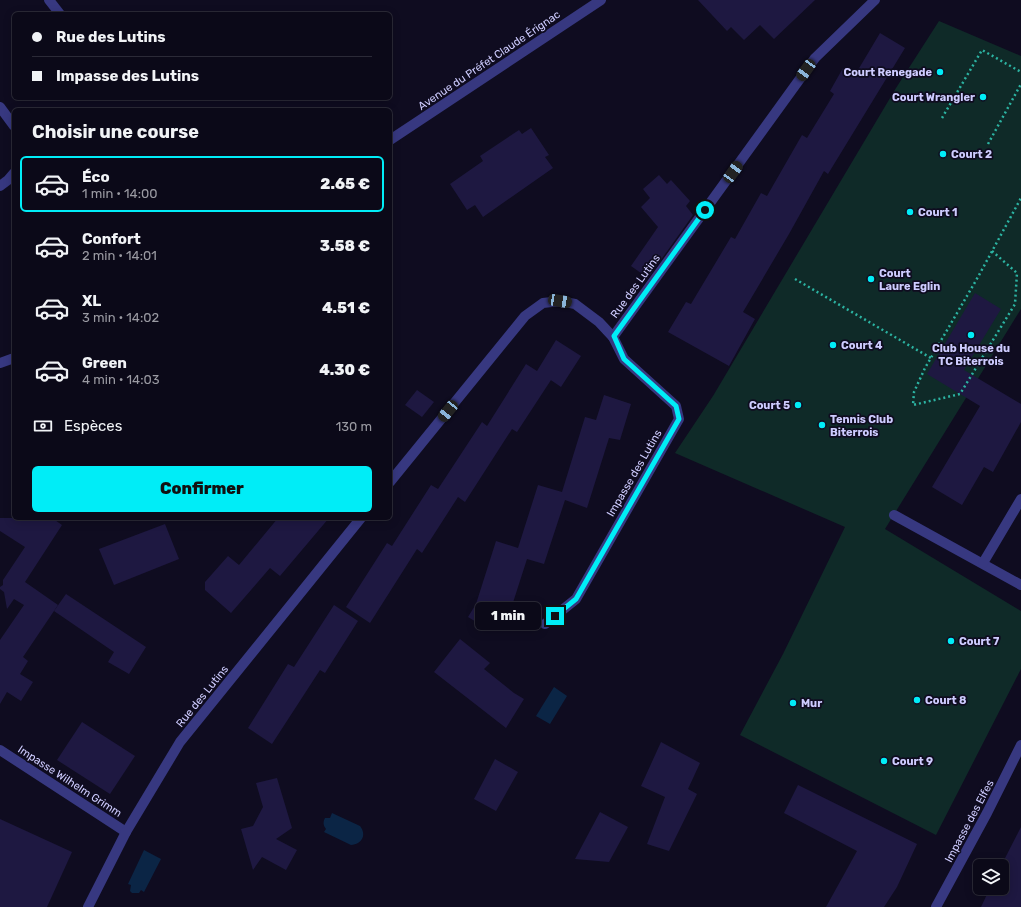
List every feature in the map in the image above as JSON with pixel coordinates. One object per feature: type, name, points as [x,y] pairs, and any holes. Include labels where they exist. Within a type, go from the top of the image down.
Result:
[{"type":"street","points":[[49,0],[58,12]]},
{"type":"street","name":"Avenue du Préfet Claude Érignac","points":[[392,139],[601,0]]},
{"type":"street","name":"Rue des Lutins","points":[[392,480],[524,316],[543,303],[560,301],[575,304],[599,322],[614,336],[815,58],[875,0]]},
{"type":"street","points":[[0,107],[12,123]]},
{"type":"street","points":[[0,186],[12,175]]},
{"type":"street","name":"Impasse des Lutins","points":[[545,624],[576,599],[679,419],[676,406],[624,359],[614,336]]},
{"type":"street","points":[[0,363],[12,359]]},
{"type":"street","points":[[983,563],[1021,499]]},
{"type":"street","points":[[894,515],[1021,585]]},
{"type":"street","name":"Rue des Lutins","points":[[88,907],[126,832],[180,742],[359,520]]},
{"type":"street","name":"Impasse des Elfes","points":[[936,907],[988,813],[1021,745]]},
{"type":"street","name":"Impasse Wilhelm Grimm","points":[[0,750],[126,832]]},
{"type":"path","points":[[942,118],[982,50],[1021,72]]},
{"type":"path","points":[[988,144],[1021,84]]},
{"type":"path","points":[[992,251],[1017,273],[1015,304],[960,394],[913,404],[914,392],[917,384],[1021,198]]},
{"type":"path","points":[[795,279],[931,358]]},
{"type":"green space","name":"Tennis Club Biterrois","points":[[939,21],[1021,56],[1021,309],[885,529],[1021,611],[1021,669],[936,835],[740,735],[783,654],[845,527],[675,453],[713,396],[896,88]]},
{"type":"water","points":[[554,687],[567,696],[550,724],[536,716]]},
{"type":"water","points":[[332,813],[360,826],[363,833],[361,841],[351,845],[324,832],[326,829],[324,819],[330,818]]},
{"type":"water","points":[[144,850],[161,859],[144,892],[141,890],[139,893],[132,893],[130,891],[131,885],[128,884]]},
{"type":"building","points":[[698,0],[815,0],[774,39],[760,25],[744,40],[731,27],[727,31]]},
{"type":"building","points":[[880,33],[905,48],[828,174],[824,171],[743,312],[755,319],[729,366],[668,332],[686,302],[691,304],[731,237],[735,239],[761,193],[767,196],[802,135],[807,138],[834,94],[830,91],[843,68],[855,75]]},
{"type":"building","points":[[531,128],[549,155],[545,157],[553,168],[483,217],[475,205],[467,210],[450,184],[483,161],[480,156],[519,130],[522,134]]},
{"type":"building","points":[[659,175],[667,184],[671,180],[690,201],[686,206],[693,215],[648,278],[631,266],[658,227],[641,207],[650,198],[643,189]]},
{"type":"building","points":[[975,293],[1001,309],[964,370],[1021,404],[1021,422],[993,472],[984,467],[962,505],[932,487],[980,406],[927,374]]},
{"type":"building","points":[[556,340],[581,356],[561,387],[551,380],[517,432],[512,429],[465,502],[458,497],[422,553],[417,549],[370,623],[346,607],[387,543],[392,546],[431,485],[438,489],[482,422],[487,426],[526,364],[537,371]]},
{"type":"building","points":[[417,390],[434,402],[422,417],[405,405]]},
{"type":"building","points":[[604,395],[631,404],[620,440],[609,438],[587,508],[565,500],[544,564],[527,559],[509,615],[497,611],[486,628],[468,617],[476,604],[496,541],[518,548],[538,485],[562,492],[585,417],[596,420]]},
{"type":"building","points":[[0,518],[12,518],[12,520],[55,520],[62,525],[25,582],[58,605],[23,657],[28,661],[20,674],[33,682],[21,701],[7,692],[0,704],[0,640],[24,605],[14,599],[7,609],[4,592],[0,589],[0,587],[3,585],[3,580],[25,547],[0,531]]},
{"type":"building","points":[[276,520],[327,520],[280,576],[270,568],[231,613],[205,590],[205,582],[228,556],[239,565]]},
{"type":"building","points":[[165,524],[179,559],[114,585],[99,549]]},
{"type":"building","points":[[66,594],[146,647],[129,674],[108,662],[114,652],[54,611]]},
{"type":"building","points":[[334,605],[358,621],[325,673],[320,670],[272,744],[248,728],[288,664],[294,667]]},
{"type":"building","points":[[460,639],[490,663],[484,669],[524,699],[506,728],[434,672]]},
{"type":"building","points":[[82,722],[135,756],[110,794],[57,760]]},
{"type":"building","points":[[661,742],[700,763],[688,789],[697,794],[669,851],[647,844],[665,797],[641,786]]},
{"type":"building","points":[[495,759],[518,772],[496,811],[474,799]]},
{"type":"building","points":[[277,778],[292,828],[276,839],[297,850],[286,870],[262,857],[253,870],[241,829],[253,826],[263,807],[256,783]]},
{"type":"building","points":[[798,785],[917,844],[897,887],[884,907],[826,907],[857,851],[784,813]]},
{"type":"building","points":[[600,812],[628,827],[609,862],[575,859]]},
{"type":"building","points":[[0,819],[72,852],[47,907],[0,907]]},
{"type":"building","points":[[1021,827],[1021,907],[981,907],[987,895],[1009,895],[1009,859],[1005,859]]},
{"type":"place","name":"Court Renegade","points":[[940,72]]},
{"type":"place","name":"Court Wrangler","points":[[983,97]]},
{"type":"place","name":"Court 2","points":[[943,154]]},
{"type":"place","name":"Court 1","points":[[910,212]]},
{"type":"place","name":"Court Laure Eglin","points":[[871,279]]},
{"type":"place","name":"Club House du TC Biterrois","points":[[971,335]]},
{"type":"place","name":"Court 4","points":[[833,345]]},
{"type":"place","name":"Court 5","points":[[798,405]]},
{"type":"place","name":"Tennis Club Biterrois","points":[[822,425]]},
{"type":"place","name":"Court 7","points":[[951,641]]},
{"type":"place","name":"Court 8","points":[[917,700]]},
{"type":"place","name":"Mur","points":[[793,703]]},
{"type":"place","name":"Court 9","points":[[884,761]]},
{"type":"route","points":[[555,616],[576,599],[679,419],[676,406],[624,359],[614,336],[705,210]]}]
